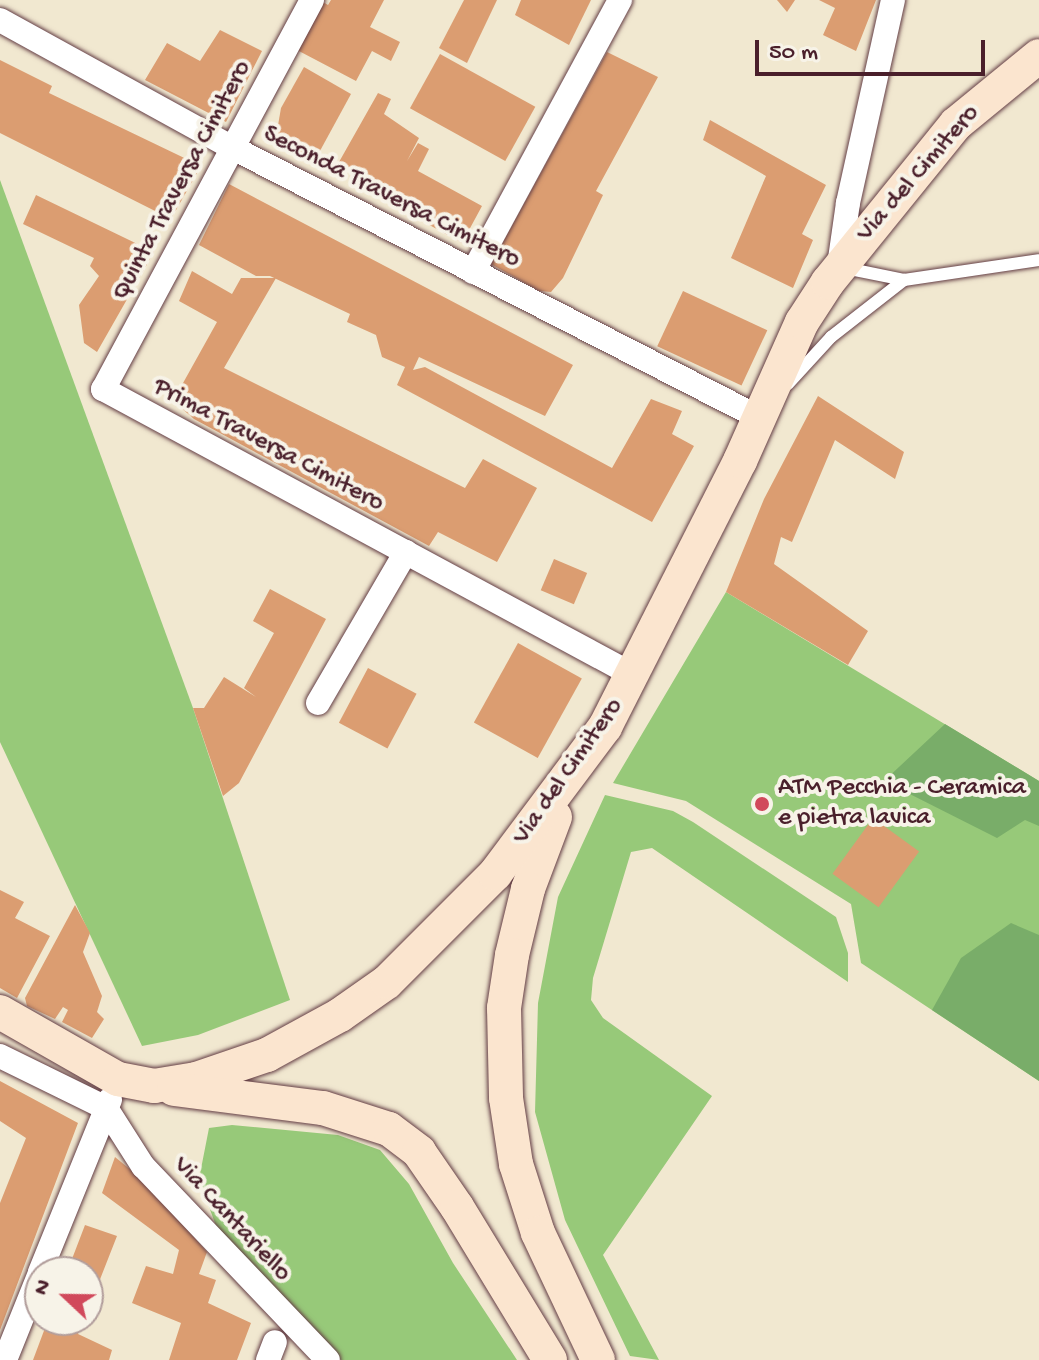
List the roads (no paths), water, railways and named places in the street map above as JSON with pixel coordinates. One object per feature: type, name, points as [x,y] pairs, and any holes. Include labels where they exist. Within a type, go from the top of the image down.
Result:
[{"type":"main road","name":"Via del Cimitero","points":[[0,1012],[112,1094],[196,1079],[267,1055],[340,1015],[387,982],[495,874],[567,783],[633,675],[760,418],[802,322],[839,266],[956,124],[1039,56]]},
{"type":"main road","points":[[567,783],[528,889],[512,955],[504,1008],[506,1098],[516,1164],[538,1233],[598,1360]]},
{"type":"main road","points":[[154,1086],[323,1108],[389,1129],[419,1152],[550,1360]]},
{"type":"street","name":"Quinta Traversa Cimitero","points":[[103,389],[312,0]]},
{"type":"street","points":[[473,272],[620,0]]},
{"type":"street","points":[[839,266],[848,203],[893,0]]},
{"type":"street","name":"Seconda Traversa Cimitero","points":[[0,20],[233,148],[760,418]]},
{"type":"street","name":"Prima Traversa Cimitero","points":[[103,389],[633,675]]},
{"type":"street","points":[[318,703],[406,552]]},
{"type":"street","points":[[0,1056],[112,1094],[47,1256]]},
{"type":"street","name":"Via Cantariello","points":[[112,1094],[143,1166],[328,1360]]},
{"type":"street","points":[[5,1360],[24,1313]]},
{"type":"lane","name":"Via del Cimitero","points":[[839,266],[904,280],[1039,260]]},
{"type":"lane","points":[[760,418],[831,337],[904,280]]},
{"type":"place","name":"ATM Pecchia - Ceramica e pietra lavica","points":[[762,804]]}]
